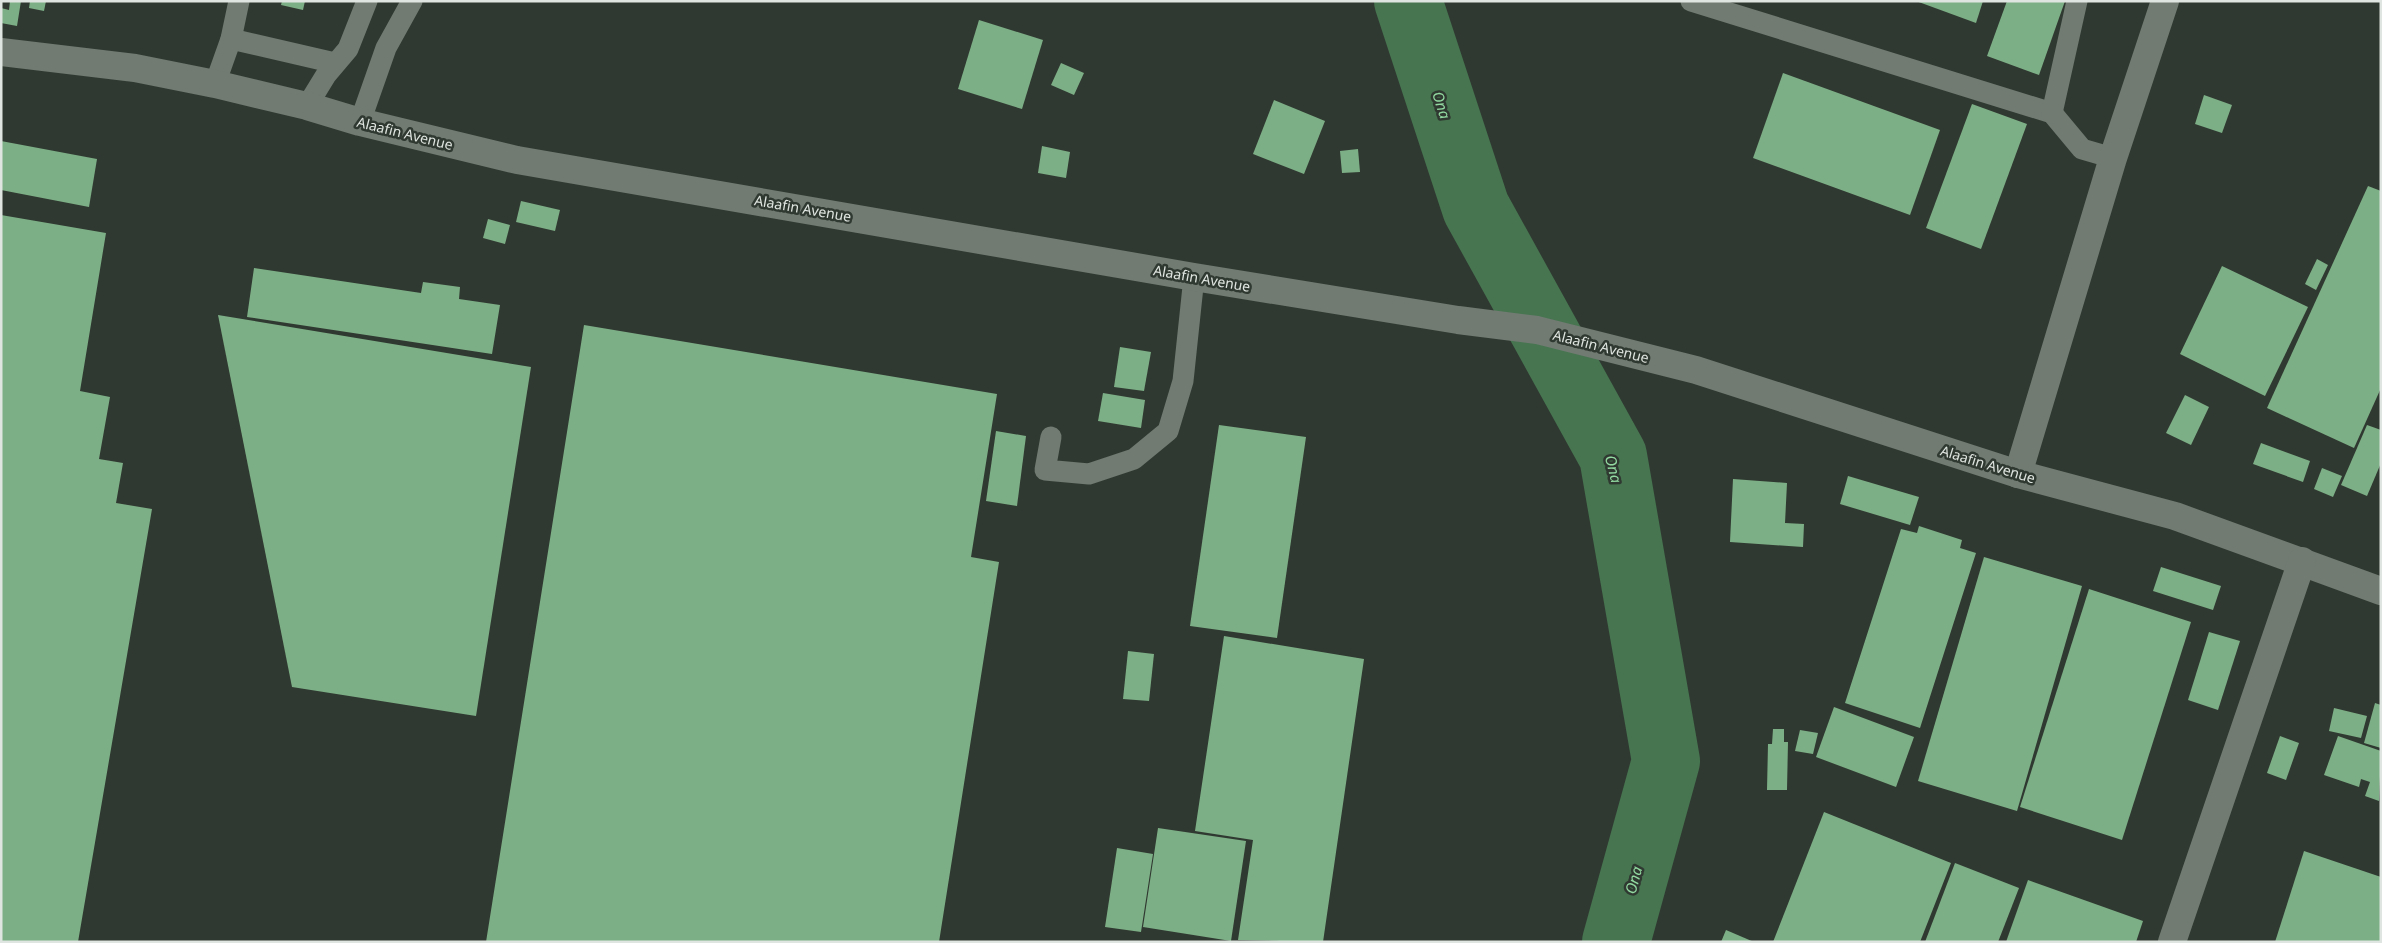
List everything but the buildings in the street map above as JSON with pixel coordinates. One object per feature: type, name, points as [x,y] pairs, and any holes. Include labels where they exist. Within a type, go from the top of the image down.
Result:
[{"type":"street","points":[[2018,474],[2113,158],[2165,1]]},
{"type":"street","name":"Alaafin Avenue","points":[[1,52],[135,68],[215,84],[517,160],[1194,277],[1458,320],[1537,330],[1696,370],[2018,474],[2175,516],[2381,591]]},
{"type":"street","points":[[2172,942],[2302,561]]},
{"type":"lane","points":[[215,84],[231,39],[239,1]]},
{"type":"lane","points":[[307,106],[335,63],[348,49],[367,1]]},
{"type":"lane","points":[[360,122],[386,48],[412,1]]},
{"type":"lane","points":[[1691,1],[2052,113],[2082,149],[2113,158]]},
{"type":"lane","points":[[2052,113],[2077,1]]},
{"type":"lane","points":[[231,39],[335,63]]},
{"type":"lane","points":[[1051,437],[1045,470],[1089,474],[1134,460],[1168,431],[1183,381],[1194,277]]},
{"type":"waterway","name":"Ona","points":[[1408,1],[1476,208],[1613,456],[1666,761],[1616,942]]}]
